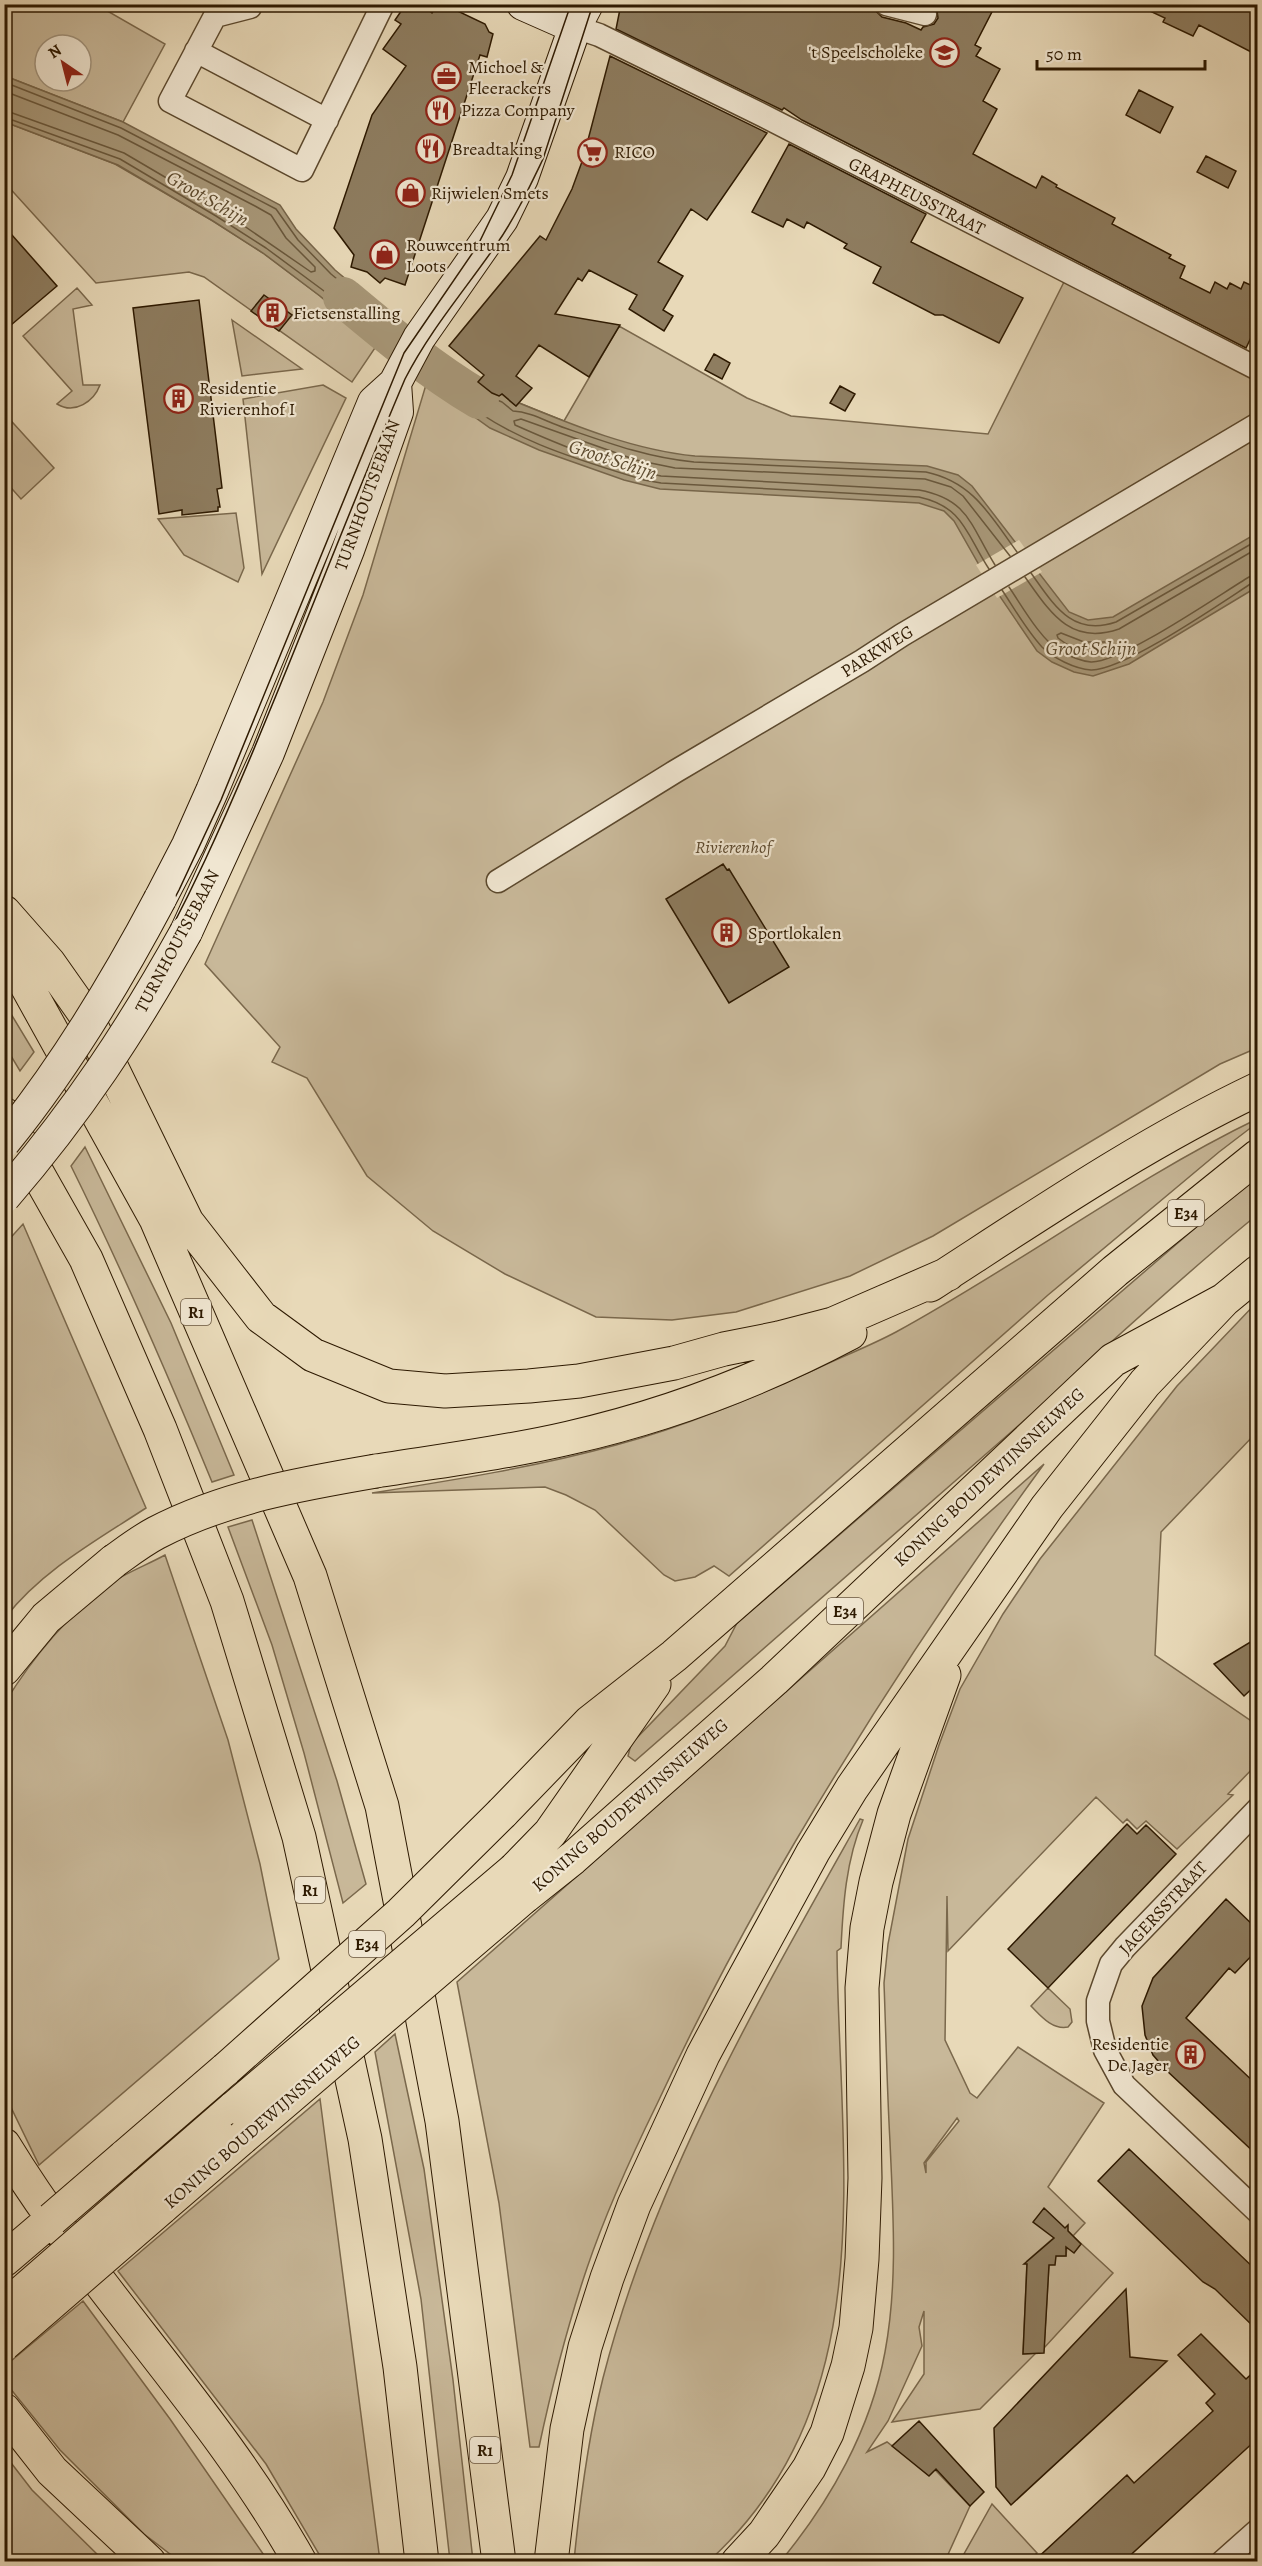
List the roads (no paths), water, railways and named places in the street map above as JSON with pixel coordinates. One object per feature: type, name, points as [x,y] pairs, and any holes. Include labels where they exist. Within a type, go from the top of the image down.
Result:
[{"type":"highway","points":[[4,912],[49,963],[87,1017],[187,1222],[261,1317],[313,1356],[389,1386],[445,1390],[529,1386],[579,1381],[674,1364],[724,1349],[833,1324],[948,1274]]},
{"type":"highway","name":"R1","points":[[4,945],[156,1219],[310,1576],[379,1795],[442,2121],[499,2562]]},
{"type":"highway","points":[[4,1669],[46,1618],[114,1561],[154,1534],[231,1502],[300,1484],[494,1453],[569,1438],[639,1420],[708,1397],[809,1355],[879,1317],[1104,1173],[1214,1110],[1257,1089]]},
{"type":"highway","name":"R1","points":[[4,1114],[86,1259],[160,1429],[227,1601],[299,1837],[369,2161],[398,2355],[422,2562]]},
{"type":"highway","name":"E34","points":[[4,2260],[393,1920],[502,1813],[590,1722],[674,1656],[1115,1271],[1257,1156]]},
{"type":"highway","name":"KONING BOUDEWIJNSNELWEG","points":[[4,2344],[153,2197],[519,1883],[582,1851],[774,1680],[1113,1360],[1224,1300],[1257,1272]]},
{"type":"highway","points":[[551,2562],[561,2463],[582,2359],[607,2278],[634,2205],[704,2055],[813,1852],[852,1788],[960,1631],[1047,1507],[1145,1383],[1224,1300]]},
{"type":"highway","points":[[738,2562],[764,2534],[795,2492],[809,2468],[827,2433],[850,2356],[859,2306],[862,2259],[865,2178],[862,1988],[867,1928],[876,1882],[894,1814],[960,1631]]},
{"type":"highway","name":"E34","points":[[519,1883],[550,1833],[674,1656]]},
{"type":"highway","points":[[4,2145],[49,2214],[258,2493],[300,2562]]},
{"type":"highway","name":"E34","points":[[4,2308],[153,2197]]},
{"type":"highway","points":[[4,2410],[52,2471],[149,2562]]},
{"type":"main road","points":[[400,374],[419,338],[489,242],[502,219],[522,178],[580,12],[524,4]]},
{"type":"main road","name":"TURNHOUTSEBAAN","points":[[4,1142],[58,1069],[101,1003],[188,845],[374,402],[400,374]]},
{"type":"main road","name":"TURNHOUTSEBAAN","points":[[4,1197],[52,1141],[104,1069],[147,1001],[186,932],[268,753],[348,550],[397,412],[400,374]]},
{"type":"street","points":[[251,4],[250,7],[215,16],[170,101],[302,170],[383,4]]},
{"type":"street","points":[[892,6],[925,14]]},
{"type":"street","name":"GRAPHEUSSTRAAT","points":[[580,12],[607,39],[754,111],[1257,369]]},
{"type":"street","points":[[196,51],[327,120]]},
{"type":"street","name":"PARKWEG","points":[[498,881],[986,584],[1257,424]]},
{"type":"street","name":"JAGERSSTRAAT","points":[[1257,1809],[1125,1947],[1111,1965],[1098,2001],[1098,2021],[1105,2050],[1124,2085],[1257,2212]]},
{"type":"street","points":[[1222,2562],[1257,2530]]},
{"type":"water","name":"Groot Schijn","points":[[5,76],[33,87],[33,93],[49,93],[123,122],[280,205],[296,229],[335,270],[395,320],[377,345],[320,296],[263,253],[213,221],[118,165],[5,122]]},
{"type":"water","name":"Groot Schijn","points":[[444,355],[486,389],[499,396],[502,394],[516,406],[519,403],[627,443],[695,456],[927,466],[958,475],[972,486],[1069,612],[1088,620],[1113,617],[1257,533],[1257,587],[1129,664],[1093,676],[1074,672],[1052,662],[1037,651],[982,570],[954,521],[944,511],[919,503],[660,489],[624,480],[539,450],[490,428],[462,408],[428,378]]},
{"type":"waterway","name":"Groot Schijn","points":[[343,297],[426,363],[479,399]]},
{"type":"tram line","points":[[4,1160],[50,1103],[105,1022],[139,966],[179,890],[221,800],[404,353],[478,245],[512,175],[571,4]]},
{"type":"tram line","points":[[4,1177],[58,1109],[108,1038],[156,957],[189,893],[249,761],[405,379],[437,327],[503,235],[543,159],[593,4]]},
{"type":"place","name":"'t Speelscholeke","points":[[944,52]]},
{"type":"place","name":"Michoel & Fleerackers","points":[[447,77]]},
{"type":"place","name":"Pizza Company","points":[[440,110]]},
{"type":"place","name":"Breadtaking","points":[[431,149]]},
{"type":"place","name":"RICO","points":[[593,152]]},
{"type":"place","name":"Rijwielen Smets","points":[[410,193]]},
{"type":"place","name":"Rouwcentrum Loots","points":[[385,255]]},
{"type":"place","name":"Fietsenstalling","points":[[272,313]]},
{"type":"place","name":"Residentie Rivierenhof I","points":[[178,398]]},
{"type":"place","name":"Sportlokalen","points":[[727,933]]},
{"type":"place","name":"Residentie De Jager","points":[[1190,2054]]},
{"type":"park label","name":"Rivierenhof","points":[[733,847]]}]
